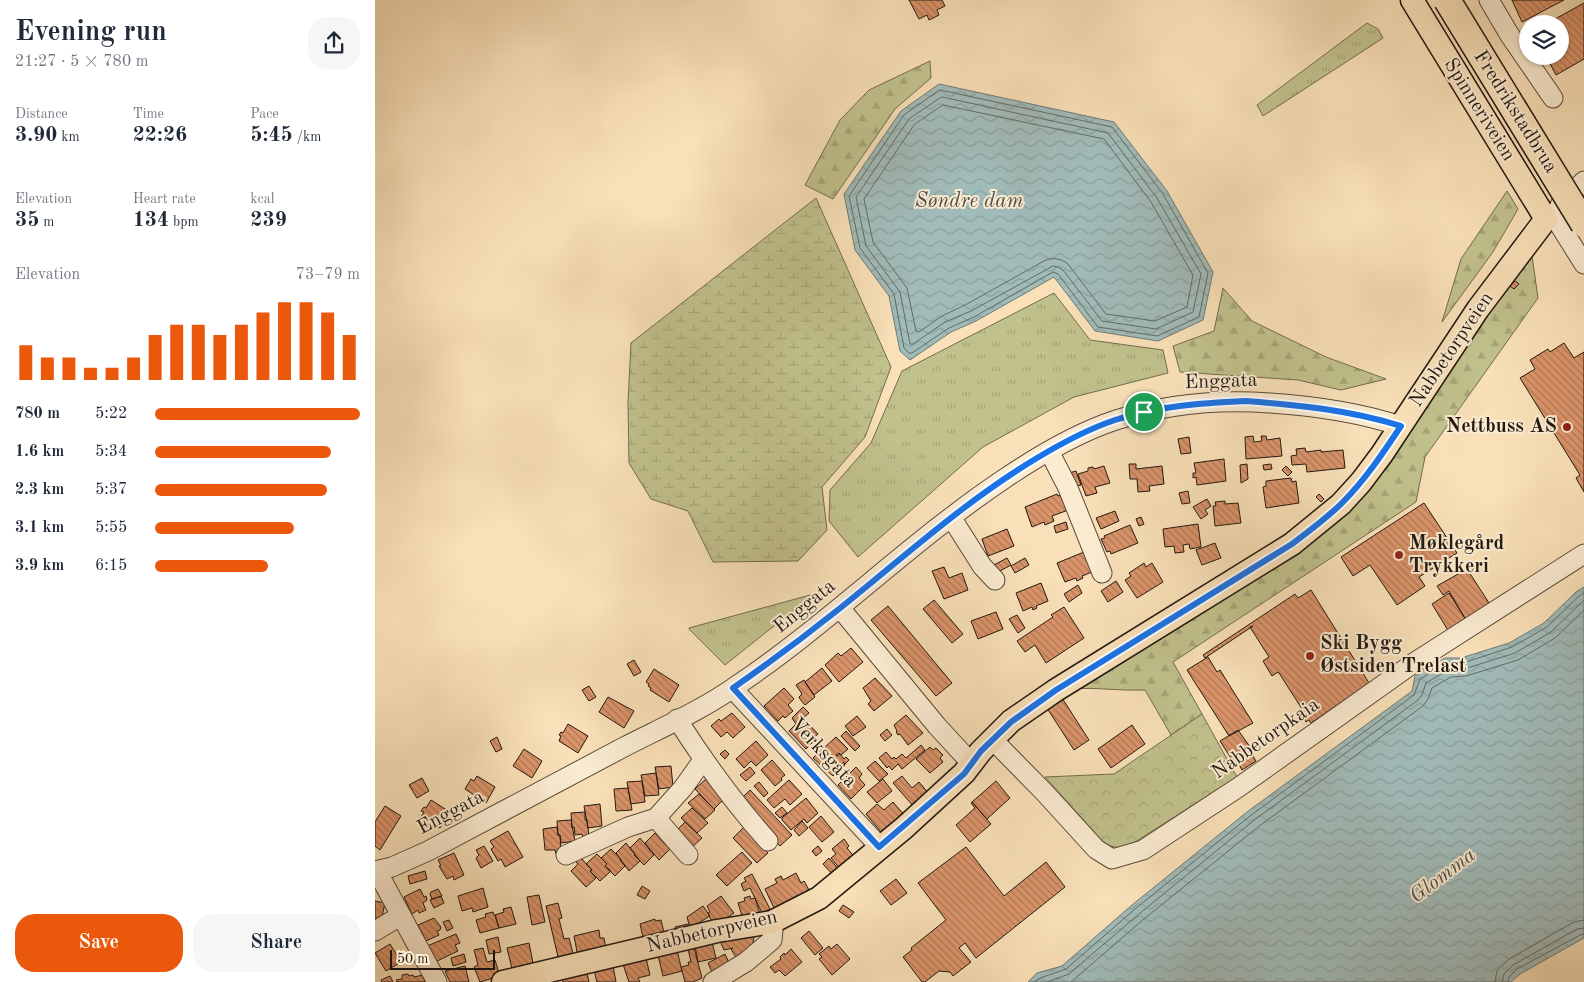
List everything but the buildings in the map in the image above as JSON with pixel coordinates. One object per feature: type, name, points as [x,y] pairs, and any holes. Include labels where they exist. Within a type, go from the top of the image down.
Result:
[{"type":"highway","name":"Fredrikstadbrua","points":[[1447,0],[1584,224]]},
{"type":"main road","name":"Spinneriveien","points":[[1412,0],[1549,216]]},
{"type":"main road","name":"Nabbetorpveien","points":[[503,982],[717,931],[772,922],[819,898],[964,774],[992,739],[1011,722],[1056,690],[1243,575],[1306,533],[1341,504],[1361,482],[1401,426],[1478,310],[1549,216]]},
{"type":"street","points":[[1489,0],[1509,34],[1553,98]]},
{"type":"street","name":"Nabbetorpveien","points":[[1549,216],[1584,181]]},
{"type":"street","points":[[1549,216],[1584,264]]},
{"type":"street","name":"Enggata","points":[[376,871],[392,867],[428,851],[733,688],[781,655],[987,490],[1049,451],[1084,432],[1115,420],[1178,406],[1246,401],[1330,409],[1401,426]]},
{"type":"street","points":[[1049,451],[1068,488],[1101,573]]},
{"type":"street","points":[[951,517],[982,566],[995,580]]},
{"type":"street","name":"Nabbetorpkaia","points":[[992,739],[1096,849],[1112,859],[1143,850],[1239,787],[1415,662],[1584,554]]},
{"type":"street","points":[[840,608],[937,726],[972,764]]},
{"type":"street","name":"Verksgata","points":[[733,688],[879,847]]},
{"type":"street","points":[[677,719],[703,760],[743,814],[768,841]]},
{"type":"street","points":[[566,855],[628,827],[656,818],[683,788],[703,760]]},
{"type":"street","points":[[656,818],[688,854]]},
{"type":"street","points":[[376,871],[437,982]]},
{"type":"street","points":[[375,931],[400,916]]},
{"type":"street","points":[[713,982],[746,962],[772,940],[772,922]]},
{"type":"green space","points":[[1367,23],[1378,29],[1383,38],[1263,116],[1257,105]]},
{"type":"green space","points":[[930,61],[931,78],[895,109],[833,199],[805,185],[840,120],[869,90]]},
{"type":"green space","points":[[1507,191],[1518,209],[1493,252],[1442,322],[1461,259]]},
{"type":"green space","points":[[816,198],[891,367],[865,437],[822,487],[827,530],[798,561],[713,562],[688,511],[651,499],[629,463],[628,402],[631,343]]},
{"type":"green space","points":[[1532,256],[1538,298],[1425,457],[1416,502],[1173,662],[1202,714],[1171,735],[1145,690],[1070,689],[1353,502],[1388,467],[1475,331]]},
{"type":"green space","points":[[1223,288],[1252,321],[1326,357],[1386,379],[1341,390],[1298,380],[1180,372],[1173,346],[1214,331]]},
{"type":"green space","points":[[1054,293],[1090,340],[1163,350],[1168,373],[1074,397],[983,447],[858,557],[829,521],[830,490],[871,443],[902,371]]},
{"type":"green space","points":[[814,594],[725,665],[689,629],[689,628]]},
{"type":"green space","points":[[1202,714],[1237,777],[1124,849],[1106,845],[1045,777],[1114,774]]},
{"type":"water","name":"Søndre dam","points":[[939,84],[1114,122],[1167,191],[1213,272],[1203,320],[1158,341],[1095,331],[1054,277],[976,321],[951,332],[910,360],[900,351],[889,296],[855,250],[844,194],[901,111]]},
{"type":"water","name":"Glomma","points":[[1584,587],[1584,938],[1520,974],[1511,982],[1028,982],[1037,973],[1062,966],[1132,905],[1247,812],[1412,691],[1415,676],[1445,658],[1461,658],[1509,643],[1544,623],[1576,592]]},
{"type":"place","name":"Nettbuss AS","points":[[1567,427]]},
{"type":"place","name":"Møklegård Trykkeri","points":[[1399,555]]},
{"type":"place","name":"Ski Bygg Østsiden Trelast","points":[[1310,656]]},
{"type":"route","points":[[1246,401],[1330,409],[1401,426],[1361,482],[1321,522],[1292,544],[1056,690],[1011,722],[981,751],[964,774],[879,847],[733,688],[781,655],[918,543],[987,490],[1049,451],[1084,432],[1115,420],[1144,412],[1212,402],[1246,401]]}]
